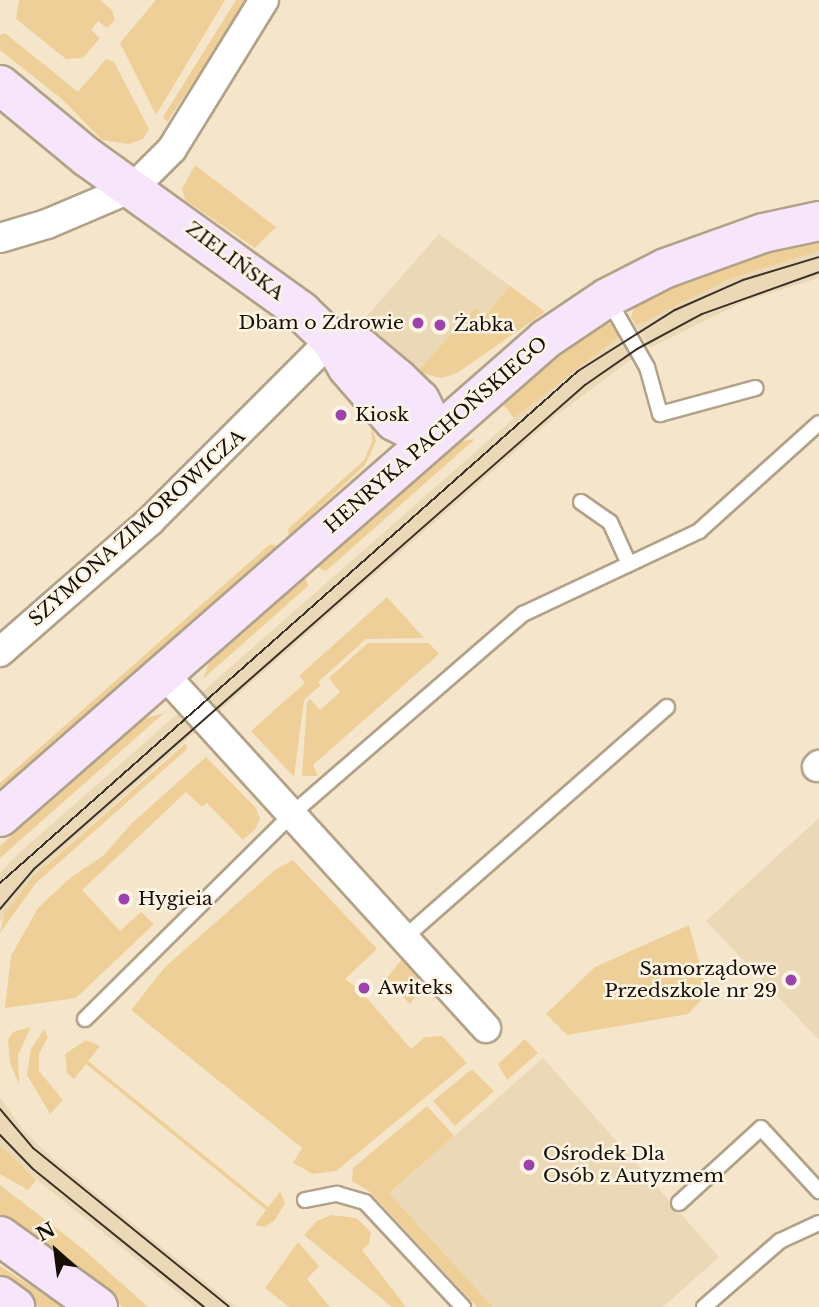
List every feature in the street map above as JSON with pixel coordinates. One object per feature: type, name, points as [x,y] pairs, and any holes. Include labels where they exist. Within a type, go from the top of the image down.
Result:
[{"type":"street","points":[[0,238],[47,224],[134,187],[172,149],[264,0]]},
{"type":"street","name":"ZIELIŃSKA","points":[[0,85],[87,157],[134,187],[265,282],[331,340],[347,367],[394,421],[412,430],[436,433]]},
{"type":"street","name":"HENRYKA PACHOŃSKIEGO","points":[[0,817],[546,339],[607,298],[714,249],[819,221]]},
{"type":"street","name":"SZYMONA ZIMOROWICZA","points":[[0,652],[150,521],[331,340]]},
{"type":"street","points":[[163,673],[486,1028]]},
{"type":"street","points":[[0,1236],[98,1307]]},
{"type":"street","points":[[0,1296],[15,1307]]},
{"type":"lane","points":[[607,298],[647,367],[660,414],[756,388]]},
{"type":"lane","points":[[85,1019],[292,814],[523,614],[699,531],[819,423]]},
{"type":"lane","points":[[581,502],[613,526],[629,564]]},
{"type":"lane","points":[[404,938],[667,707]]},
{"type":"lane","points":[[678,1203],[761,1128],[819,1191]]},
{"type":"lane","points":[[305,1200],[337,1195],[365,1202],[463,1307]]},
{"type":"lane","points":[[704,1307],[780,1241],[819,1223]]},
{"type":"shaded area","points":[[19,0],[100,0],[112,10],[115,20],[107,28],[98,21],[91,30],[100,38],[83,58],[66,59],[16,19]]},
{"type":"shaded area","points":[[156,0],[225,0],[156,115],[120,43]]},
{"type":"shaded area","points":[[236,0],[249,0],[167,122],[163,117]]},
{"type":"shaded area","points":[[5,33],[78,92],[106,59],[114,62],[149,129],[143,139],[129,144],[102,140],[63,100],[0,50],[0,35]]},
{"type":"shaded area","points":[[195,165],[276,227],[255,248],[185,200],[182,189]]},
{"type":"shaded area","points":[[819,232],[819,251],[729,279],[636,326],[631,317],[637,298]]},
{"type":"shaded area","points":[[439,234],[510,286],[485,316],[475,308],[417,372],[359,325]]},
{"type":"shaded area","points":[[819,251],[819,278],[745,301],[650,348],[636,326],[729,279]]},
{"type":"shaded area","points":[[510,286],[545,312],[457,373],[441,378],[417,372],[475,308],[485,316]]},
{"type":"shaded area","points":[[597,323],[611,324],[620,336],[514,418],[502,403],[552,354]]},
{"type":"shaded area","points":[[620,336],[633,358],[557,415],[185,741],[46,865],[0,922],[0,873],[18,854],[514,418]]},
{"type":"shaded area","points":[[371,423],[376,441],[365,465],[289,536],[288,529],[364,460],[372,442]]},
{"type":"shaded area","points":[[475,439],[326,571],[317,567],[458,442]]},
{"type":"shaded area","points":[[270,544],[278,546],[0,791],[0,783]]},
{"type":"shaded area","points":[[305,577],[308,586],[203,679],[210,660]]},
{"type":"shaded area","points":[[387,597],[424,638],[366,639],[318,682],[321,685],[304,700],[294,777],[251,731],[305,683],[299,676]]},
{"type":"shaded area","points":[[368,643],[429,643],[439,654],[313,765],[318,776],[302,776],[307,702],[310,699],[320,710],[340,692],[329,678]]},
{"type":"shaded area","points":[[164,713],[0,858],[0,846],[144,719]]},
{"type":"shaded area","points":[[186,743],[187,749],[36,883],[0,933],[4,914],[32,878]]},
{"type":"shaded area","points":[[206,757],[256,808],[260,819],[255,829],[243,840],[207,803],[202,807],[186,792],[82,890],[120,931],[141,912],[154,924],[76,998],[5,1008],[11,956],[38,908],[70,878],[104,855],[132,823]]},
{"type":"shaded area","name":"Samorządowe Przedszkole nr 29","points":[[819,818],[819,1040],[706,921]]},
{"type":"shaded area","points":[[293,860],[377,949],[345,979],[360,990],[411,1049],[425,1037],[442,1036],[467,1063],[336,1171],[313,1174],[293,1163],[302,1148],[131,1010],[165,967],[275,870]]},
{"type":"shaded area","points":[[689,925],[708,993],[688,1014],[567,1035],[546,1014],[595,967]]},
{"type":"shaded area","points":[[402,959],[424,984],[410,1004],[386,979]]},
{"type":"shaded area","points":[[31,1027],[18,1055],[19,1084],[10,1063],[8,1040],[13,1032]]},
{"type":"shaded area","points":[[44,1029],[48,1037],[39,1054],[39,1071],[63,1100],[50,1114],[27,1075],[31,1049]]},
{"type":"shaded area","points":[[525,1039],[538,1053],[507,1080],[498,1064]]},
{"type":"shaded area","points":[[86,1040],[100,1046],[88,1061],[268,1207],[280,1192],[285,1203],[275,1220],[265,1227],[255,1225],[266,1210],[86,1064],[74,1079],[67,1073],[65,1054]]},
{"type":"shaded area","name":"Ośrodek Dla Osób z Autyzmem","points":[[543,1058],[719,1257],[663,1307],[493,1307],[389,1193]]},
{"type":"shaded area","points":[[472,1069],[494,1091],[455,1126],[433,1101]]},
{"type":"shaded area","points":[[0,1097],[23,1130],[53,1159],[236,1307],[196,1307],[20,1166],[0,1145]]},
{"type":"shaded area","points":[[427,1106],[454,1136],[389,1193],[493,1307],[477,1307],[370,1192],[352,1181],[353,1168]]},
{"type":"shaded area","points":[[0,1145],[36,1180],[28,1190],[0,1174]]},
{"type":"shaded area","points":[[0,1185],[83,1249],[148,1307],[123,1307],[0,1216]]},
{"type":"shaded area","points":[[331,1215],[356,1218],[371,1232],[369,1244],[362,1250],[406,1307],[392,1307],[304,1235],[317,1221]]},
{"type":"shaded area","points":[[298,1242],[319,1266],[307,1279],[330,1307],[289,1307],[265,1288]]},
{"type":"shaded area","points":[[0,1266],[64,1307],[39,1307],[0,1278]]},
{"type":"tram line","points":[[0,883],[578,371],[675,310],[743,280],[819,257]]},
{"type":"tram line","points":[[0,909],[34,869],[585,385],[637,349],[702,314],[819,272]]},
{"type":"tram line","points":[[0,1109],[33,1148],[229,1307]]},
{"type":"tram line","points":[[0,1135],[33,1169],[204,1307]]},
{"type":"place","name":"Dbam o Zdrowie","points":[[418,323]]},
{"type":"place","name":"Żabka","points":[[440,325]]},
{"type":"place","name":"Kiosk","points":[[341,415]]},
{"type":"place","name":"Hygieia","points":[[124,899]]},
{"type":"place","name":"Samorządowe Przedszkole nr 29","points":[[791,980]]},
{"type":"place","name":"Awiteks","points":[[364,988]]},
{"type":"place","name":"Ośrodek Dla Osób z Autyzmem","points":[[529,1165]]}]
